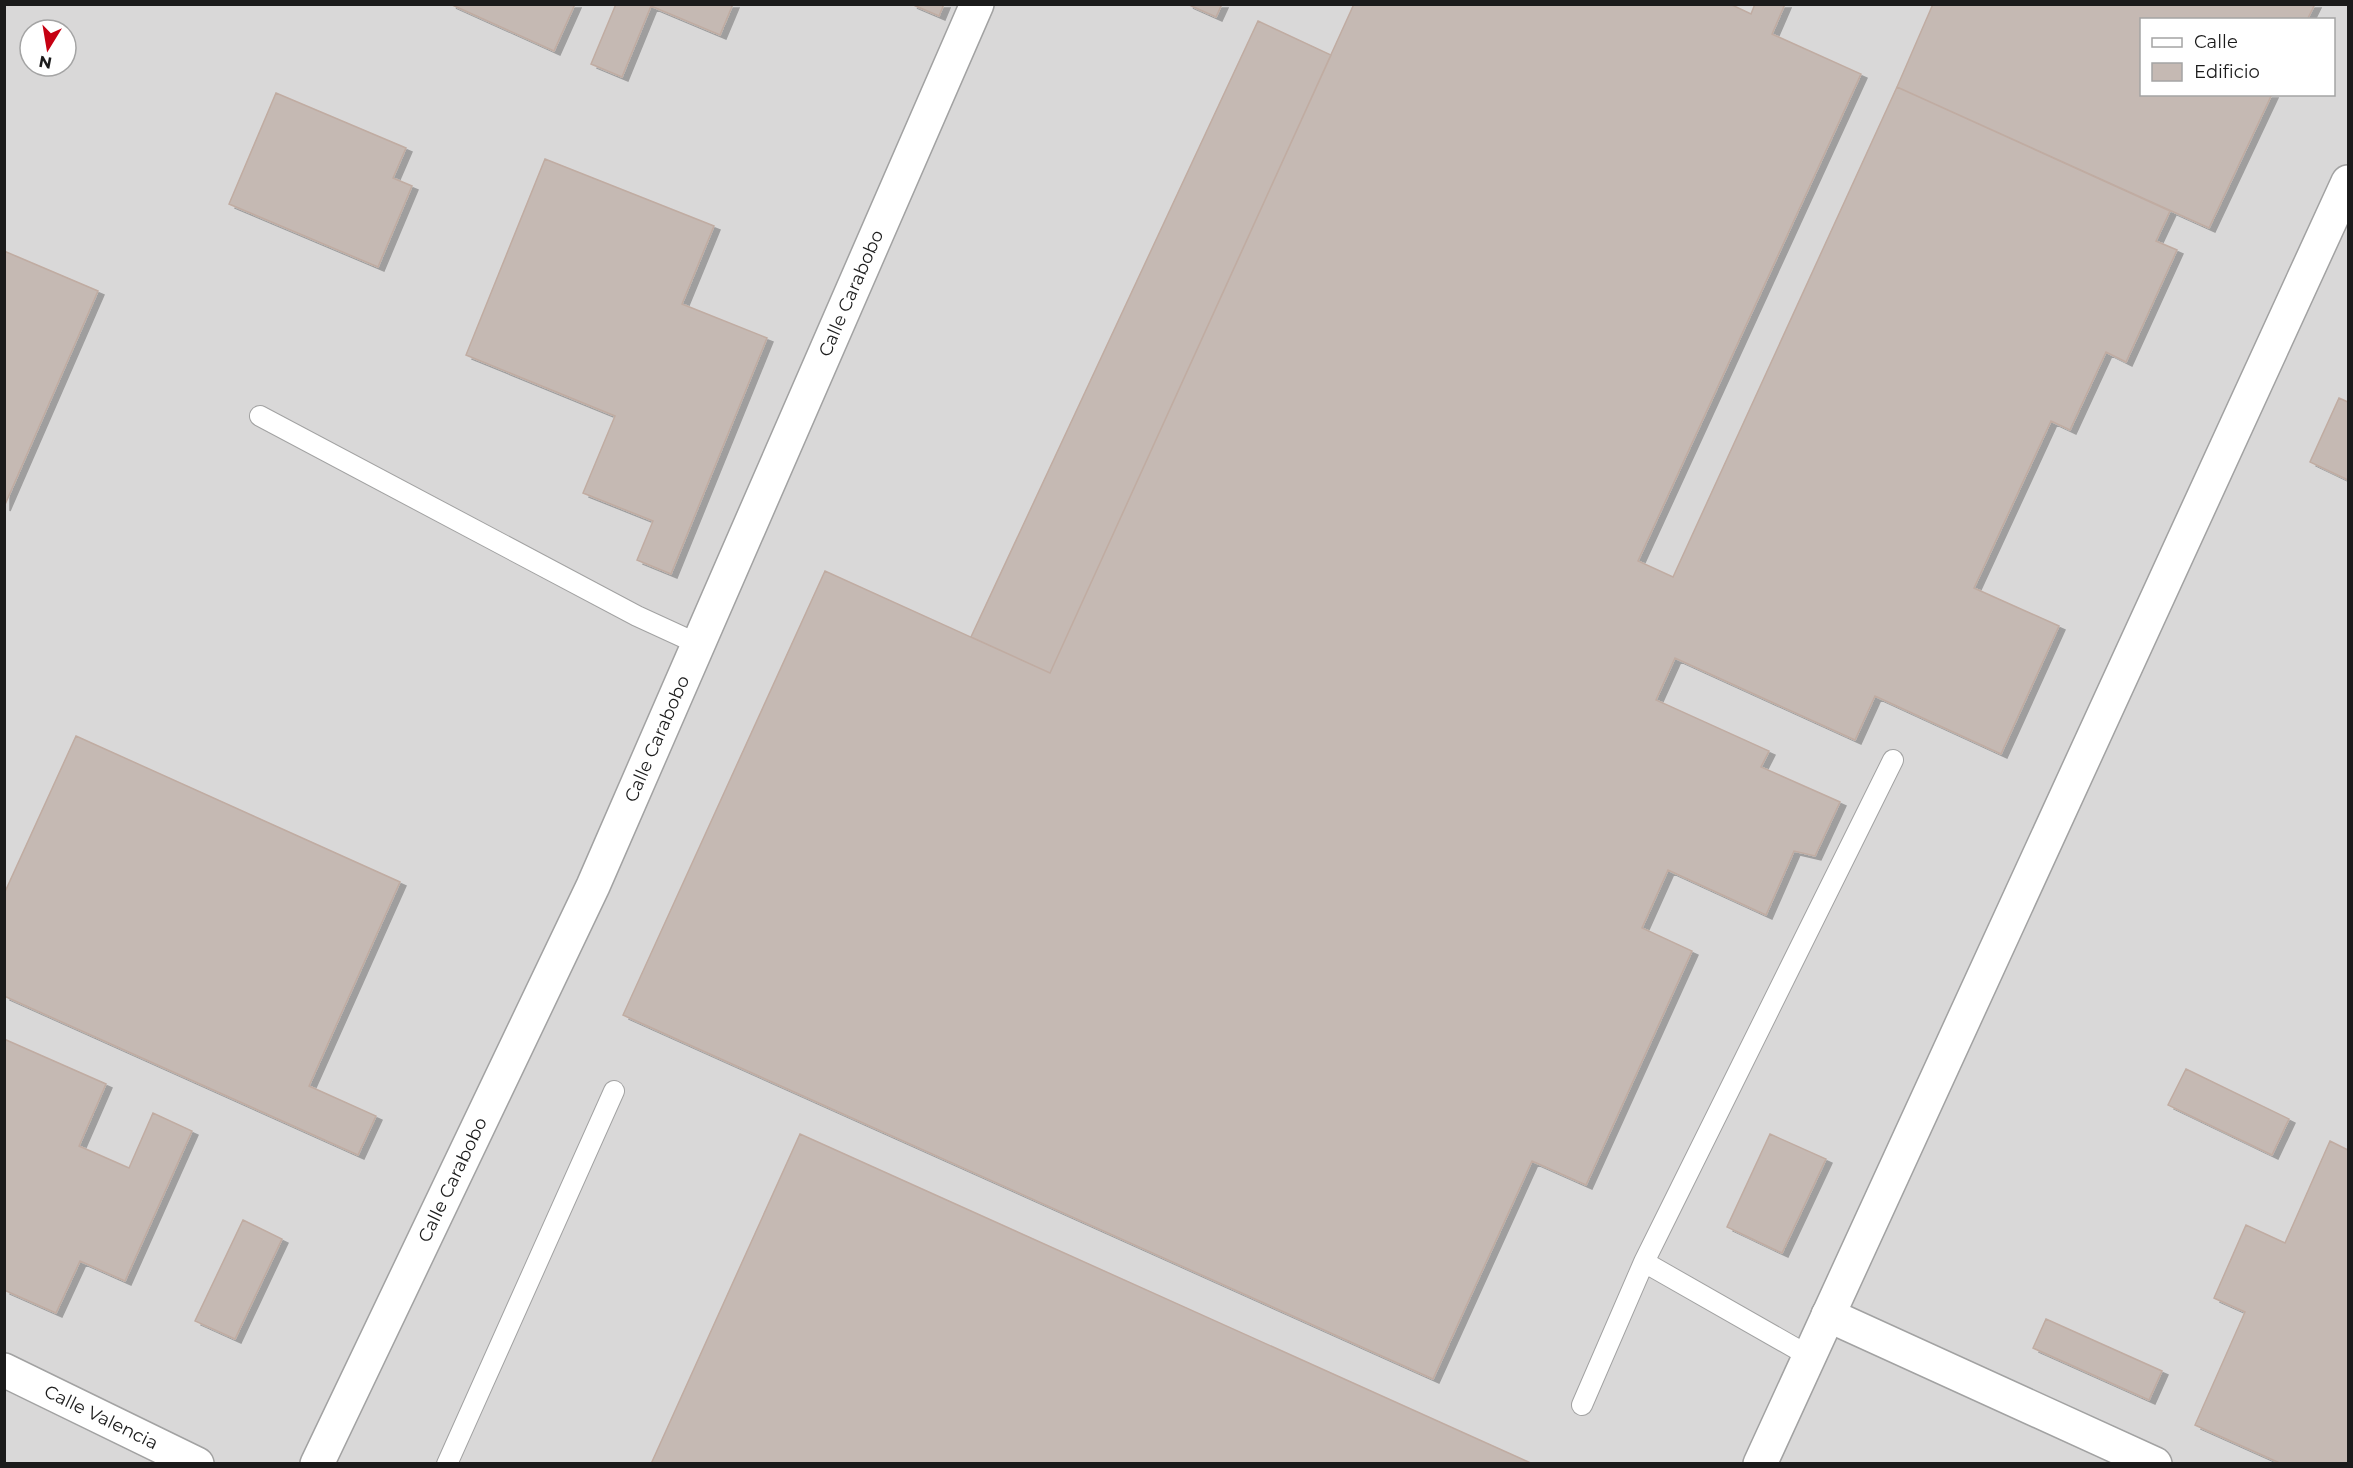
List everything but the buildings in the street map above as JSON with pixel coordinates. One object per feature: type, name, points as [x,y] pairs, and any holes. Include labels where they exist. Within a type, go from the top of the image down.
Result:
[{"type":"street","name":"Calle Carabobo","points":[[317,1464],[593,886],[977,4]]},
{"type":"street","points":[[1760,1464],[2349,182]]},
{"type":"street","points":[[1828,1315],[2155,1464]]},
{"type":"street","name":"Calle Valencia","points":[[4,1370],[197,1464]]},
{"type":"lane","points":[[260,416],[637,616],[698,644]]},
{"type":"lane","points":[[1582,1405],[1644,1262],[1893,760]]},
{"type":"lane","points":[[447,1464],[614,1091]]},
{"type":"lane","points":[[1644,1262],[1809,1356]]},
{"type":"shaded area","points":[[5,5],[2348,5],[2348,1463],[5,1463]]}]
